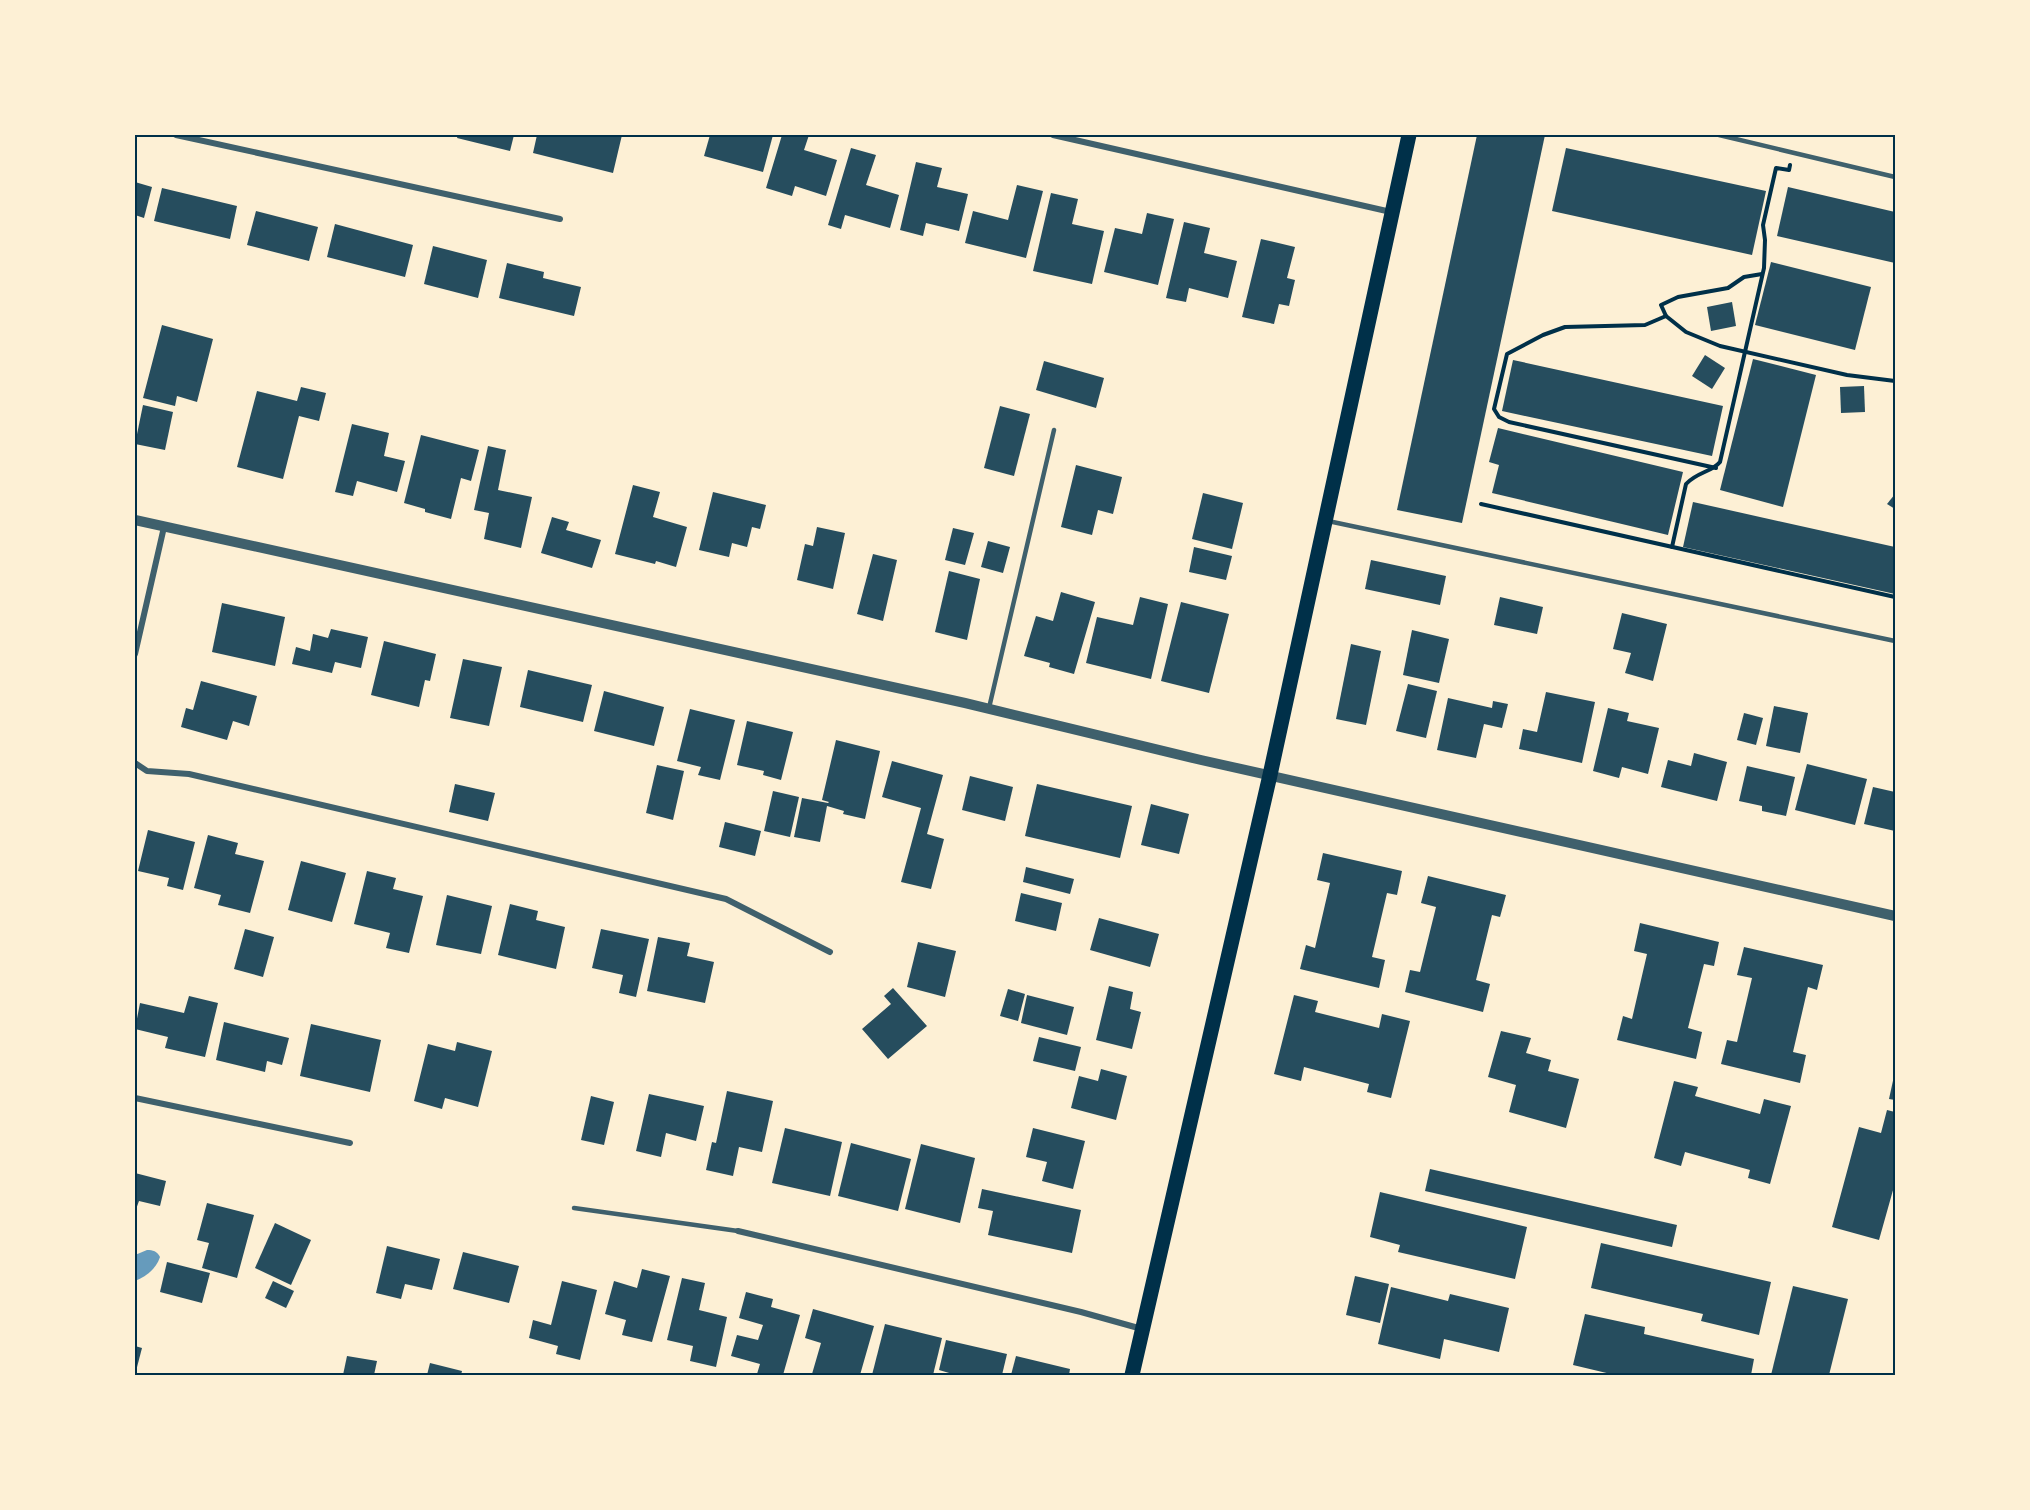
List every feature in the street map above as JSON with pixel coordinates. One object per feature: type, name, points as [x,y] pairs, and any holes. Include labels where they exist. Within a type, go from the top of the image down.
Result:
[{"type":"main road","points":[[1132,1375],[1270,775],[1409,135]]},
{"type":"street","points":[[176,135],[560,219]]},
{"type":"street","points":[[1053,135],[1391,212]]},
{"type":"street","points":[[135,520],[989,708],[1270,775],[1895,916]]},
{"type":"street","points":[[135,654],[164,526]]},
{"type":"street","points":[[135,763],[147,771],[189,774],[726,899],[830,952]]},
{"type":"street","points":[[135,1098],[350,1143]]},
{"type":"street","points":[[738,1231],[1081,1312],[1142,1330]]},
{"type":"lane","points":[[1719,135],[1895,177]]},
{"type":"lane","points":[[989,708],[1054,430]]},
{"type":"lane","points":[[1325,520],[1895,641]]},
{"type":"lane","points":[[574,1208],[738,1231]]},
{"type":"path","points":[[1672,547],[1686,484],[1701,472],[1716,468],[1720,462],[1762,274],[1765,240],[1763,225],[1776,168],[1788,170],[1792,153]]},
{"type":"path","points":[[1762,274],[1744,277],[1728,288],[1671,300],[1660,305],[1675,325],[1693,336],[1744,352],[1847,375],[1895,381]]},
{"type":"path","points":[[1666,316],[1645,325],[1565,327],[1507,354],[1494,409],[1499,417],[1509,422],[1716,468]]},
{"type":"path","points":[[1481,504],[1895,597]]},
{"type":"water","points":[[147,1250],[155,1251],[160,1257],[150,1272],[135,1281],[135,1255]]},
{"type":"building","points":[[458,135],[514,135],[510,151],[457,138]]},
{"type":"building","points":[[537,135],[622,135],[613,173],[533,153]]},
{"type":"building","points":[[710,135],[773,135],[763,172],[704,156]]},
{"type":"building","points":[[782,135],[809,135],[804,150],[837,160],[826,196],[795,186],[792,196],[766,188]]},
{"type":"building","points":[[1477,135],[1545,135],[1462,523],[1397,510]]},
{"type":"building","points":[[851,148],[876,155],[866,185],[899,195],[890,228],[845,215],[841,229],[828,225]]},
{"type":"building","points":[[1566,148],[1766,191],[1752,255],[1552,211]]},
{"type":"building","points":[[916,162],[942,168],[937,187],[968,194],[959,231],[926,223],[923,236],[900,230]]},
{"type":"building","points":[[135,182],[152,187],[144,218],[135,215]]},
{"type":"building","points":[[1017,185],[1043,191],[1026,258],[965,243],[973,211],[1008,220]]},
{"type":"building","points":[[1788,187],[1895,212],[1895,263],[1777,236]]},
{"type":"building","points":[[162,188],[237,206],[230,239],[154,221]]},
{"type":"building","points":[[1051,193],[1078,199],[1072,224],[1104,231],[1092,284],[1033,271]]},
{"type":"building","points":[[256,211],[318,227],[309,261],[247,245]]},
{"type":"building","points":[[1147,213],[1174,219],[1158,285],[1104,272],[1115,228],[1142,234]]},
{"type":"building","points":[[1184,222],[1210,228],[1204,253],[1237,261],[1228,298],[1189,288],[1186,302],[1166,298]]},
{"type":"building","points":[[335,224],[413,245],[405,277],[327,257]]},
{"type":"building","points":[[1261,239],[1295,247],[1287,278],[1295,280],[1289,306],[1279,304],[1274,324],[1242,317]]},
{"type":"building","points":[[433,246],[487,260],[478,298],[424,284]]},
{"type":"building","points":[[1771,262],[1871,287],[1855,350],[1755,325]]},
{"type":"building","points":[[507,263],[544,272],[543,278],[581,287],[574,316],[499,298]]},
{"type":"building","points":[[1732,302],[1736,326],[1711,331],[1707,307]]},
{"type":"building","points":[[162,325],[213,339],[197,402],[177,396],[175,406],[143,398]]},
{"type":"building","points":[[1705,355],[1725,368],[1712,389],[1692,376]]},
{"type":"building","points":[[1753,359],[1816,375],[1783,507],[1720,490]]},
{"type":"building","points":[[1513,360],[1723,406],[1712,456],[1502,411]]},
{"type":"building","points":[[1044,361],[1104,378],[1096,408],[1036,390]]},
{"type":"building","points":[[1864,386],[1865,412],[1841,413],[1840,387]]},
{"type":"building","points":[[301,387],[326,393],[319,421],[299,416],[283,479],[237,467],[257,391],[297,401]]},
{"type":"building","points":[[143,405],[173,412],[165,450],[135,444]]},
{"type":"building","points":[[1000,406],[1030,414],[1014,476],[984,468]]},
{"type":"building","points":[[352,424],[389,433],[384,456],[405,461],[397,492],[357,481],[353,496],[335,492]]},
{"type":"building","points":[[1498,428],[1683,472],[1668,535],[1492,493],[1499,465],[1489,462]]},
{"type":"building","points":[[421,435],[479,450],[471,481],[461,478],[451,519],[404,503]]},
{"type":"building","points":[[488,446],[506,450],[498,490],[532,497],[521,548],[484,539],[489,513],[474,510]]},
{"type":"building","points":[[1076,465],[1122,477],[1113,514],[1098,510],[1092,535],[1061,527]]},
{"type":"building","points":[[633,485],[660,492],[653,517],[687,527],[676,567],[615,554]]},
{"type":"building","points":[[713,492],[766,505],[760,529],[752,527],[747,547],[732,543],[729,557],[699,550]]},
{"type":"building","points":[[1203,493],[1243,503],[1232,549],[1192,539]]},
{"type":"building","points":[[1895,494],[1895,509],[1887,504]]},
{"type":"building","points":[[1693,502],[1895,547],[1895,594],[1683,547]]},
{"type":"building","points":[[552,517],[569,522],[566,530],[601,540],[592,568],[541,553]]},
{"type":"building","points":[[817,527],[845,533],[833,589],[797,580],[805,544],[813,546]]},
{"type":"building","points":[[953,528],[974,533],[965,565],[945,560]]},
{"type":"building","points":[[988,541],[1010,547],[1003,573],[981,567]]},
{"type":"building","points":[[1194,547],[1232,556],[1226,580],[1189,572]]},
{"type":"building","points":[[873,554],[897,560],[883,621],[857,614]]},
{"type":"building","points":[[1371,560],[1446,576],[1440,605],[1365,589]]},
{"type":"building","points":[[949,571],[980,579],[967,640],[935,632]]},
{"type":"building","points":[[1061,592],[1095,602],[1074,674],[1049,667],[1050,663],[1024,656],[1036,616],[1053,621]]},
{"type":"building","points":[[1140,597],[1168,604],[1151,679],[1086,663],[1097,617],[1133,625]]},
{"type":"building","points":[[1500,597],[1543,607],[1537,634],[1494,625]]},
{"type":"building","points":[[1181,602],[1229,614],[1209,693],[1161,681]]},
{"type":"building","points":[[222,603],[285,617],[275,666],[212,652]]},
{"type":"building","points":[[1622,613],[1667,624],[1653,681],[1625,673],[1631,653],[1613,649]]},
{"type":"building","points":[[331,629],[368,637],[361,668],[335,662],[332,673],[292,664],[296,647],[310,651],[313,634],[328,638]]},
{"type":"building","points":[[1412,630],[1449,639],[1439,683],[1403,675]]},
{"type":"building","points":[[384,641],[436,654],[430,681],[425,680],[419,707],[371,695]]},
{"type":"building","points":[[1351,644],[1381,651],[1366,725],[1336,719]]},
{"type":"building","points":[[463,659],[502,667],[489,726],[450,718]]},
{"type":"building","points":[[528,670],[592,685],[583,722],[520,707]]},
{"type":"building","points":[[201,681],[257,696],[249,726],[233,721],[227,740],[181,727],[186,708],[193,710]]},
{"type":"building","points":[[1408,684],[1437,691],[1426,738],[1396,731]]},
{"type":"building","points":[[604,691],[664,707],[654,746],[594,731]]},
{"type":"building","points":[[1546,692],[1595,702],[1582,763],[1519,749],[1523,729],[1537,732]]},
{"type":"building","points":[[1448,698],[1492,708],[1493,701],[1508,704],[1502,728],[1484,724],[1476,758],[1437,750]]},
{"type":"building","points":[[1774,706],[1808,713],[1800,753],[1766,746]]},
{"type":"building","points":[[1608,708],[1629,713],[1627,721],[1659,728],[1648,774],[1622,767],[1619,778],[1593,771]]},
{"type":"building","points":[[690,709],[735,720],[720,780],[698,775],[701,767],[677,761]]},
{"type":"building","points":[[1744,713],[1763,718],[1756,745],[1737,740]]},
{"type":"building","points":[[747,721],[793,732],[781,780],[763,775],[764,771],[737,765]]},
{"type":"building","points":[[836,740],[880,751],[865,819],[843,814],[844,811],[827,806],[820,842],[794,837],[802,798],[829,802],[822,800]]},
{"type":"building","points":[[1694,753],[1727,762],[1717,801],[1661,787],[1668,760],[1691,766]]},
{"type":"building","points":[[892,761],[943,775],[927,834],[944,839],[931,889],[901,882],[921,808],[882,797]]},
{"type":"building","points":[[1807,764],[1867,779],[1855,825],[1795,810]]},
{"type":"building","points":[[657,765],[684,771],[673,820],[646,813]]},
{"type":"building","points":[[1747,766],[1795,777],[1786,816],[1762,811],[1762,806],[1739,801]]},
{"type":"building","points":[[970,776],[1013,787],[1005,821],[962,810]]},
{"type":"building","points":[[455,784],[495,793],[488,821],[449,812]]},
{"type":"building","points":[[1037,784],[1132,806],[1120,858],[1025,836]]},
{"type":"building","points":[[1873,787],[1895,792],[1895,831],[1864,824]]},
{"type":"building","points":[[773,791],[799,797],[790,837],[764,831]]},
{"type":"building","points":[[1151,804],[1189,814],[1179,854],[1141,845]]},
{"type":"building","points":[[725,822],[761,831],[755,856],[719,847]]},
{"type":"building","points":[[148,830],[195,842],[183,890],[167,886],[169,878],[138,871]]},
{"type":"building","points":[[208,835],[238,843],[235,854],[264,861],[250,913],[218,905],[221,895],[194,888]]},
{"type":"building","points":[[1323,853],[1402,871],[1397,895],[1387,893],[1372,957],[1385,960],[1379,988],[1300,969],[1306,945],[1315,948],[1330,883],[1317,880]]},
{"type":"building","points":[[301,861],[346,873],[332,922],[288,910]]},
{"type":"building","points":[[1026,867],[1074,879],[1070,894],[1023,882]]},
{"type":"building","points":[[367,871],[396,878],[393,889],[423,896],[409,953],[386,948],[390,933],[354,924]]},
{"type":"building","points":[[1428,876],[1506,895],[1500,917],[1492,915],[1476,980],[1490,984],[1483,1012],[1405,992],[1410,970],[1420,972],[1436,907],[1421,903]]},
{"type":"building","points":[[1021,893],[1062,903],[1056,931],[1015,921]]},
{"type":"building","points":[[447,895],[492,906],[481,954],[436,945]]},
{"type":"building","points":[[510,904],[538,911],[536,920],[565,927],[556,969],[498,955]]},
{"type":"building","points":[[1099,918],[1159,934],[1150,967],[1090,950]]},
{"type":"building","points":[[1640,923],[1719,942],[1714,966],[1704,964],[1688,1028],[1702,1032],[1696,1059],[1617,1040],[1623,1016],[1632,1019],[1647,954],[1634,951]]},
{"type":"building","points":[[245,929],[274,937],[263,977],[234,969]]},
{"type":"building","points":[[601,929],[649,939],[636,997],[619,993],[623,975],[592,968]]},
{"type":"building","points":[[658,937],[690,943],[687,956],[714,962],[705,1003],[647,991]]},
{"type":"building","points":[[918,942],[956,951],[945,997],[907,987]]},
{"type":"building","points":[[1744,947],[1823,965],[1817,990],[1808,987],[1793,1052],[1806,1055],[1800,1083],[1721,1064],[1727,1040],[1737,1042],[1752,978],[1737,975]]},
{"type":"building","points":[[1109,986],[1133,992],[1130,1009],[1141,1012],[1132,1049],[1096,1040]]},
{"type":"building","points":[[893,988],[927,1026],[888,1059],[862,1029],[891,1004],[884,996]]},
{"type":"building","points":[[1008,989],[1025,994],[1018,1021],[1000,1016]]},
{"type":"building","points":[[1027,995],[1074,1007],[1067,1035],[1021,1023]]},
{"type":"building","points":[[1294,995],[1318,1001],[1315,1012],[1379,1028],[1382,1014],[1410,1021],[1391,1098],[1367,1092],[1369,1084],[1304,1067],[1301,1081],[1274,1074]]},
{"type":"building","points":[[189,996],[218,1003],[205,1057],[165,1048],[168,1037],[135,1029],[140,1003],[184,1013]]},
{"type":"building","points":[[224,1022],[289,1038],[282,1065],[267,1061],[265,1072],[216,1060]]},
{"type":"building","points":[[311,1024],[381,1040],[370,1092],[300,1076]]},
{"type":"building","points":[[1501,1031],[1531,1038],[1526,1053],[1551,1060],[1548,1071],[1579,1079],[1566,1128],[1509,1112],[1516,1085],[1488,1077]]},
{"type":"building","points":[[1039,1037],[1081,1047],[1075,1071],[1033,1061]]},
{"type":"building","points":[[457,1042],[492,1051],[478,1107],[445,1098],[442,1109],[414,1101],[428,1044],[455,1051]]},
{"type":"building","points":[[1101,1069],[1127,1076],[1116,1120],[1071,1108],[1079,1076],[1098,1081]]},
{"type":"building","points":[[1895,1076],[1895,1100],[1889,1099]]},
{"type":"building","points":[[1674,1081],[1698,1087],[1695,1096],[1760,1114],[1764,1099],[1791,1106],[1770,1184],[1748,1178],[1750,1170],[1685,1152],[1681,1166],[1654,1158]]},
{"type":"building","points":[[727,1091],[773,1101],[762,1152],[739,1147],[733,1176],[706,1170],[712,1142],[716,1143]]},
{"type":"building","points":[[649,1094],[704,1106],[696,1141],[666,1133],[661,1157],[636,1151]]},
{"type":"building","points":[[591,1096],[614,1102],[604,1145],[581,1140]]},
{"type":"building","points":[[1887,1110],[1895,1112],[1895,1183],[1879,1240],[1832,1227],[1859,1127],[1881,1133]]},
{"type":"building","points":[[785,1128],[842,1142],[830,1196],[772,1183]]},
{"type":"building","points":[[1033,1128],[1085,1141],[1073,1189],[1042,1181],[1047,1162],[1026,1157]]},
{"type":"building","points":[[851,1143],[911,1159],[898,1211],[838,1196]]},
{"type":"building","points":[[921,1144],[975,1158],[960,1223],[905,1209]]},
{"type":"building","points":[[1430,1169],[1677,1225],[1672,1247],[1425,1191]]},
{"type":"building","points":[[135,1173],[166,1181],[160,1206],[139,1201],[135,1212]]},
{"type":"building","points":[[982,1189],[1081,1210],[1072,1253],[988,1235],[993,1211],[978,1208]]},
{"type":"building","points":[[1380,1192],[1527,1227],[1515,1279],[1398,1252],[1400,1245],[1370,1237]]},
{"type":"building","points":[[207,1203],[254,1215],[237,1278],[202,1268],[209,1243],[197,1240]]},
{"type":"building","points":[[275,1223],[311,1240],[291,1285],[255,1268]]},
{"type":"building","points":[[1601,1243],[1771,1282],[1759,1335],[1701,1321],[1703,1314],[1591,1288]]},
{"type":"building","points":[[387,1246],[440,1259],[432,1290],[405,1284],[401,1299],[376,1293]]},
{"type":"building","points":[[463,1252],[519,1266],[509,1303],[453,1289]]},
{"type":"building","points":[[167,1262],[210,1273],[202,1303],[160,1292]]},
{"type":"building","points":[[642,1269],[670,1276],[652,1342],[622,1335],[626,1320],[605,1314],[614,1281],[637,1288]]},
{"type":"building","points":[[1355,1276],[1389,1284],[1380,1323],[1346,1315]]},
{"type":"building","points":[[682,1278],[705,1283],[699,1310],[727,1317],[716,1367],[690,1361],[693,1346],[667,1340]]},
{"type":"building","points":[[273,1281],[294,1291],[286,1308],[265,1298]]},
{"type":"building","points":[[562,1281],[597,1290],[580,1360],[556,1354],[558,1346],[529,1338],[533,1320],[551,1325]]},
{"type":"building","points":[[1793,1286],[1848,1299],[1829,1375],[1771,1375]]},
{"type":"building","points":[[1391,1287],[1448,1301],[1450,1294],[1509,1308],[1499,1352],[1444,1339],[1440,1359],[1378,1344]]},
{"type":"building","points":[[746,1292],[773,1299],[771,1307],[800,1315],[783,1375],[757,1374],[760,1364],[731,1356],[737,1335],[758,1340],[763,1325],[739,1318]]},
{"type":"building","points":[[813,1309],[874,1326],[860,1375],[812,1374],[821,1343],[805,1338]]},
{"type":"building","points":[[1585,1314],[1645,1327],[1644,1334],[1754,1359],[1751,1375],[1615,1375],[1573,1365]]},
{"type":"building","points":[[885,1324],[942,1338],[933,1375],[872,1375]]},
{"type":"building","points":[[946,1340],[1007,1354],[1002,1375],[956,1375],[939,1370]]},
{"type":"building","points":[[135,1346],[142,1348],[136,1371],[135,1371]]},
{"type":"building","points":[[347,1356],[377,1361],[374,1375],[343,1375]]},
{"type":"building","points":[[1016,1356],[1070,1369],[1069,1375],[1011,1375]]},
{"type":"building","points":[[430,1363],[462,1371],[461,1375],[427,1375]]}]
